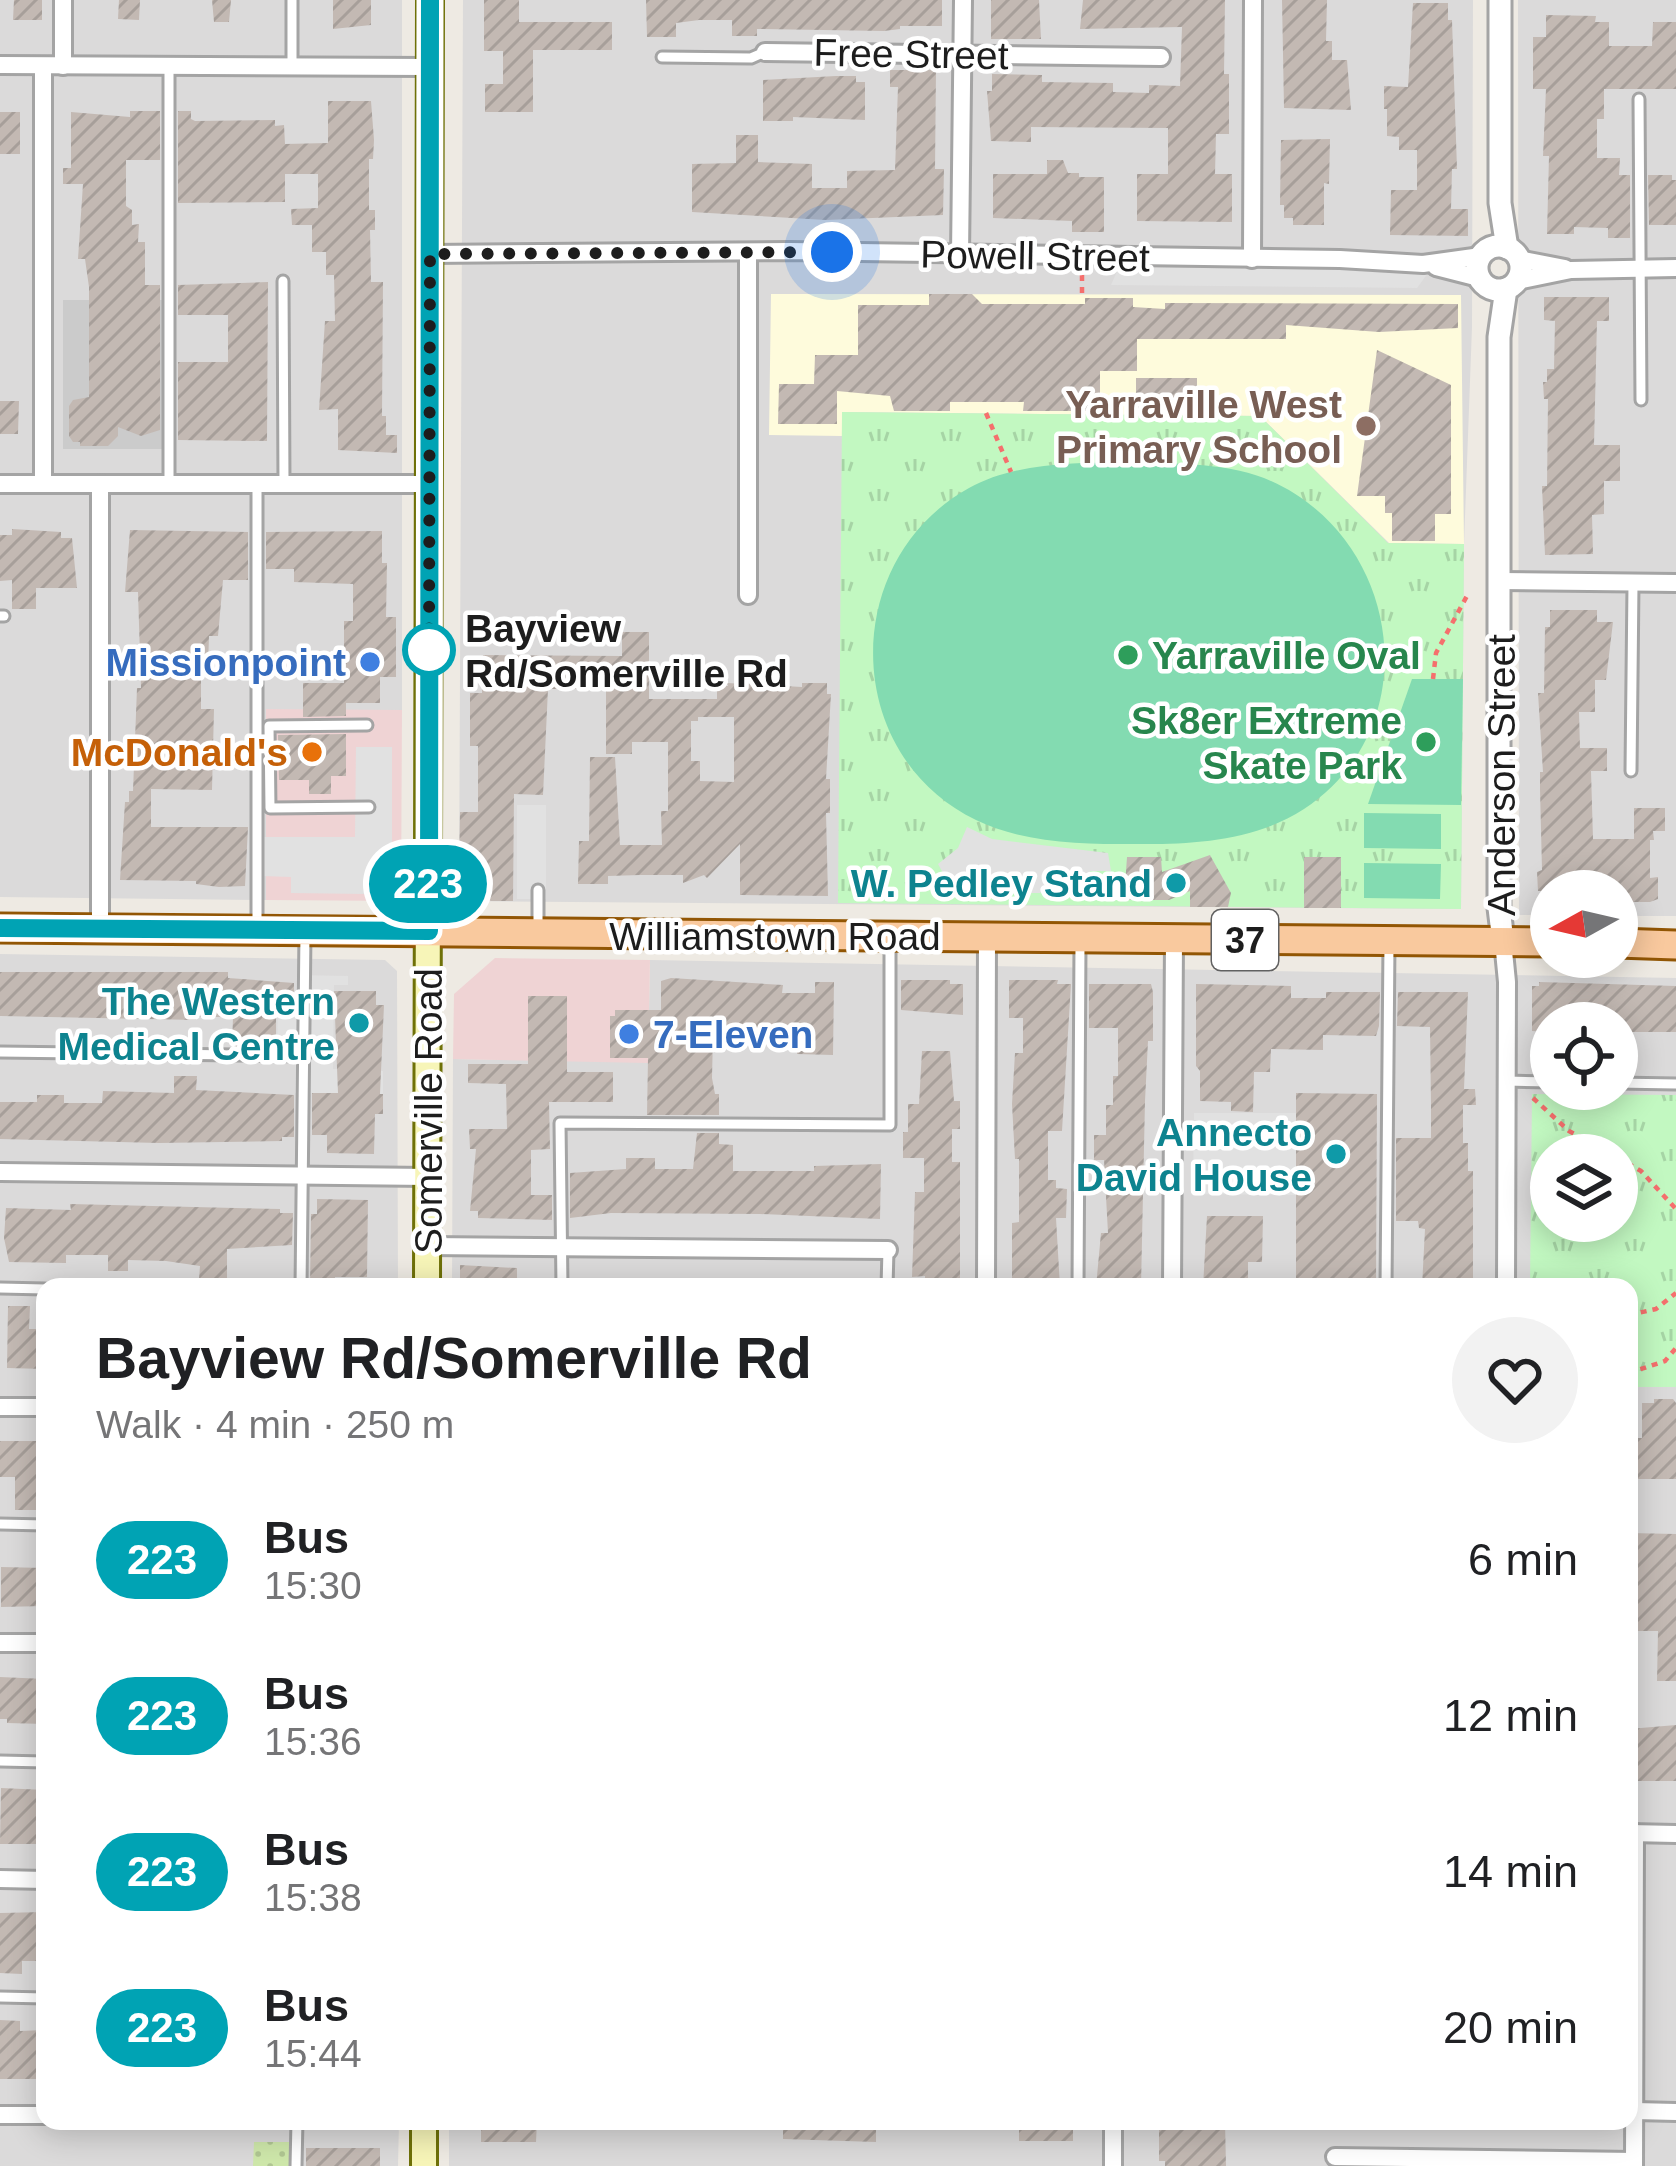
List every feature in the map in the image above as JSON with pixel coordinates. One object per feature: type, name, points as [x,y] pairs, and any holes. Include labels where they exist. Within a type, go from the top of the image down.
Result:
[{"type":"main road","name":"Somerville Road","points":[[428,1278],[430,0]]},
{"type":"main road","name":"Williamstown Road","points":[[0,928],[1530,942]]},
{"type":"main road","points":[[1638,944],[1676,945]]},
{"type":"main road","points":[[424,2130],[424,2166]]},
{"type":"street","points":[[63,66],[64,0]]},
{"type":"street","points":[[960,255],[963,0]]},
{"type":"street","points":[[1252,259],[1253,0]]},
{"type":"street","name":"Anderson Street","points":[[1500,0],[1499,908],[1507,973],[1506,1278]]},
{"type":"street","name":"Free Street","points":[[765,52],[1161,57]]},
{"type":"street","points":[[0,65],[430,67]]},
{"type":"street","points":[[43,66],[43,484]]},
{"type":"street","name":"Powell Street","points":[[430,254],[748,255],[789,251],[1571,270],[1676,268]]},
{"type":"street","points":[[748,255],[748,595]]},
{"type":"street","points":[[0,484],[429,484]]},
{"type":"street","points":[[100,484],[100,929]]},
{"type":"street","points":[[1500,581],[1676,583]]},
{"type":"street","points":[[986,1278],[987,938]]},
{"type":"street","points":[[1172,1278],[1174,939]]},
{"type":"street","points":[[0,1172],[428,1178]]},
{"type":"street","points":[[428,1246],[888,1250]]},
{"type":"street","points":[[0,1406],[36,1407]]},
{"type":"street","points":[[0,1643],[36,1643]]},
{"type":"street","points":[[1638,1833],[1676,1834]]},
{"type":"street","points":[[0,1880],[36,1880]]},
{"type":"street","points":[[1638,2111],[1676,2112]]},
{"type":"street","points":[[0,2115],[36,2115]]},
{"type":"street","points":[[1113,2130],[1113,2166]]},
{"type":"street","points":[[1335,2157],[1634,2163],[1635,2130]]},
{"type":"lane","points":[[292,0],[292,66]]},
{"type":"lane","name":"Free Street","points":[[662,57],[751,58],[765,52]]},
{"type":"lane","points":[[169,65],[169,484]]},
{"type":"lane","points":[[1639,99],[1641,400]]},
{"type":"lane","points":[[284,281],[284,484]]},
{"type":"lane","points":[[257,484],[257,928]]},
{"type":"lane","points":[[1631,771],[1633,582]]},
{"type":"lane","points":[[367,725],[269,726],[270,808],[369,807]]},
{"type":"lane","points":[[538,890],[538,933]]},
{"type":"lane","points":[[301,1278],[306,929]]},
{"type":"lane","points":[[562,1278],[560,1123],[890,1125],[890,937]]},
{"type":"lane","points":[[1078,1278],[1080,938]]},
{"type":"lane","points":[[1386,1278],[1389,941]]},
{"type":"lane","points":[[0,1052],[305,1056]]},
{"type":"lane","points":[[1507,1082],[1530,1082]]},
{"type":"lane","points":[[1638,1083],[1676,1084]]},
{"type":"lane","points":[[887,1278],[888,1250]]},
{"type":"lane","points":[[0,1288],[36,1288]]},
{"type":"lane","points":[[0,1524],[36,1525]]},
{"type":"lane","points":[[0,1761],[36,1762]]},
{"type":"lane","points":[[0,1997],[36,1998]]},
{"type":"lane","points":[[296,2166],[297,2130]]},
{"type":"path","points":[[1082,276],[1082,294]]},
{"type":"path","points":[[986,413],[1011,472]]},
{"type":"path","points":[[1432,679],[1436,653],[1468,594]]},
{"type":"path","points":[[1529,1094],[1575,1134]]},
{"type":"path","points":[[1638,1169],[1676,1209]]},
{"type":"path","points":[[1638,1313],[1656,1309],[1676,1293]]},
{"type":"path","points":[[1638,1369],[1665,1361],[1676,1348]]},
{"type":"shaded area","points":[[0,0],[402,0],[402,710],[267,710],[266,900],[0,897]]},
{"type":"shaded area","points":[[463,0],[1473,0],[1461,909],[459,901]]},
{"type":"shaded area","points":[[1518,0],[1676,0],[1676,916],[1638,916],[1638,870],[1530,870],[1530,915],[1519,915]]},
{"type":"shaded area","points":[[1119,267],[1428,273],[1417,288],[1111,285]]},
{"type":"shaded area","name":"Yarraville West Primary School","points":[[771,294],[1461,295],[1464,544],[1389,543],[1260,416],[843,412],[842,436],[769,435]]},
{"type":"shaded area","points":[[63,300],[164,300],[165,449],[63,449]]},
{"type":"shaded area","points":[[266,709],[402,710],[401,901],[266,900]]},
{"type":"shaded area","points":[[356,747],[392,747],[392,868],[367,869],[366,894],[291,893],[291,877],[262,876],[263,837],[355,837]]},
{"type":"shaded area","points":[[517,805],[546,805],[546,899],[517,899]]},
{"type":"shaded area","points":[[967,827],[992,839],[1108,853],[1111,871],[1090,871],[1089,882],[1053,883],[1040,893],[973,888],[954,893],[938,864],[958,848]]},
{"type":"shaded area","points":[[0,954],[385,960],[397,971],[398,1278],[36,1278],[36,2130],[399,2130],[398,2166],[0,2166]]},
{"type":"shaded area","name":"7-Eleven","points":[[495,958],[650,960],[648,1063],[453,1059],[454,994]]},
{"type":"shaded area","points":[[650,960],[1676,978],[1676,2166],[449,2166],[449,2130],[1638,2130],[1638,1278],[452,1278],[453,1059],[648,1062]]},
{"type":"shaded area","points":[[297,975],[348,976],[348,985],[334,985],[333,1069],[383,1071],[383,1094],[295,1093],[296,1052],[277,1051],[278,1004],[296,1003]]},
{"type":"shaded area","points":[[1194,1113],[1296,1113],[1296,1195],[1193,1194]]},
{"type":"green space","points":[[842,412],[1260,416],[1388,543],[1464,544],[1461,909],[838,903]]},
{"type":"green space","name":"Yarraville Oval","points":[[1129,462],[1214,466],[1264,478],[1310,505],[1346,541],[1370,585],[1383,633],[1383,682],[1371,730],[1344,773],[1304,809],[1268,827],[1208,841],[1146,844],[1060,841],[996,828],[932,790],[900,751],[880,705],[873,657],[878,608],[896,561],[926,520],[969,488],[1006,473]]},
{"type":"green space","name":"Sk8er Extreme Skate Park","points":[[1412,679],[1463,679],[1461,805],[1368,804]]},
{"type":"green space","points":[[1364,813],[1441,814],[1441,849],[1364,848]]},
{"type":"green space","points":[[1364,863],[1441,864],[1440,899],[1364,898]]},
{"type":"green space","points":[[1638,1095],[1676,1095],[1676,1387],[1638,1387],[1638,1278],[1530,1278],[1530,1242],[1638,1242],[1638,1134],[1532,1134],[1532,1110],[1638,1110]]},
{"type":"green space","points":[[254,2142],[293,2142],[293,2166],[253,2166]]},
{"type":"building","points":[[14,0],[42,0],[42,20],[13,20]]},
{"type":"building","points":[[119,0],[140,0],[139,20],[118,19]]},
{"type":"building","points":[[212,0],[231,0],[229,22],[214,22]]},
{"type":"building","points":[[333,0],[371,0],[371,25],[333,29]]},
{"type":"building","points":[[484,0],[519,0],[519,22],[612,22],[612,50],[533,50],[533,112],[485,112],[485,84],[503,84],[503,51],[484,51]]},
{"type":"building","points":[[646,0],[942,0],[942,26],[900,26],[884,31],[757,29],[757,36],[732,36],[732,20],[699,20],[676,23],[676,37],[647,37]]},
{"type":"building","points":[[991,0],[1039,0],[1041,39],[991,39]]},
{"type":"building","points":[[1083,0],[1225,0],[1229,134],[1216,134],[1215,174],[1232,174],[1232,222],[1137,221],[1137,174],[1168,174],[1168,128],[1031,127],[1031,142],[991,141],[987,91],[992,91],[992,74],[1042,75],[1042,82],[1113,83],[1113,92],[1149,93],[1149,85],[1180,86],[1182,27],[1080,29]]},
{"type":"building","points":[[1282,0],[1327,0],[1326,41],[1332,41],[1332,60],[1347,60],[1351,110],[1284,108]]},
{"type":"building","points":[[1413,3],[1448,3],[1457,169],[1452,169],[1451,209],[1468,209],[1468,236],[1390,235],[1391,190],[1417,190],[1417,150],[1399,150],[1399,137],[1387,136],[1384,109],[1384,86],[1408,87]]},
{"type":"building","points":[[1546,15],[1596,16],[1595,22],[1609,22],[1609,46],[1652,46],[1653,22],[1676,22],[1676,89],[1604,89],[1604,119],[1597,119],[1597,158],[1620,158],[1619,175],[1630,175],[1630,238],[1608,238],[1608,228],[1574,227],[1574,234],[1547,234],[1546,89],[1533,89],[1533,37],[1546,37]]},
{"type":"building","points":[[890,70],[936,70],[935,169],[944,169],[943,215],[826,220],[692,212],[692,164],[736,163],[736,135],[758,135],[758,162],[812,164],[812,188],[847,188],[847,171],[895,170],[898,87],[890,87]]},
{"type":"building","points":[[856,76],[856,82],[865,82],[865,120],[793,117],[793,121],[763,121],[763,80]]},
{"type":"building","points":[[328,101],[371,101],[374,140],[373,159],[369,159],[369,210],[375,210],[375,230],[370,230],[371,282],[383,282],[382,416],[386,416],[386,435],[397,435],[397,453],[338,450],[338,409],[319,410],[325,321],[335,321],[334,275],[326,275],[326,252],[312,252],[312,225],[292,225],[291,209],[318,208],[318,174],[285,174],[285,202],[178,203],[178,111],[191,111],[195,121],[275,120],[275,126],[284,125],[285,144],[328,143]]},
{"type":"building","points":[[130,111],[160,111],[160,160],[126,160],[126,206],[132,210],[132,225],[139,224],[138,242],[145,242],[145,285],[160,285],[160,430],[141,436],[118,427],[118,436],[108,446],[80,446],[69,436],[69,406],[73,400],[89,397],[89,287],[85,259],[78,259],[83,184],[63,184],[63,168],[71,168],[71,112],[130,117]]},
{"type":"building","points":[[0,112],[20,112],[20,154],[0,154]]},
{"type":"building","points":[[1330,139],[1324,225],[1293,225],[1293,218],[1284,218],[1284,205],[1280,205],[1281,140]]},
{"type":"building","points":[[1047,160],[1063,160],[1068,173],[1079,173],[1079,177],[1104,177],[1104,232],[1072,232],[1072,221],[993,218],[993,174],[1047,174]]},
{"type":"building","points":[[1648,175],[1672,175],[1676,180],[1676,225],[1649,225]]},
{"type":"building","points":[[268,282],[267,441],[178,440],[178,362],[228,362],[228,315],[178,315],[178,285]]},
{"type":"building","points":[[929,294],[972,294],[982,304],[1085,304],[1085,298],[1133,298],[1133,307],[1165,309],[1165,303],[1458,304],[1458,328],[1379,332],[1286,325],[1286,339],[1137,339],[1137,371],[1100,371],[1100,411],[1023,411],[1024,402],[950,402],[950,411],[894,411],[890,396],[837,391],[837,424],[778,424],[779,384],[814,384],[815,355],[858,355],[858,305],[929,305]]},
{"type":"building","points":[[1544,297],[1609,297],[1609,321],[1597,321],[1594,445],[1620,445],[1620,481],[1604,481],[1604,514],[1592,515],[1593,554],[1545,555],[1542,486],[1547,486],[1548,399],[1544,399],[1543,382],[1547,382],[1547,369],[1554,369],[1555,321],[1544,320]]},
{"type":"building","points":[[1377,350],[1451,385],[1451,514],[1435,514],[1435,541],[1392,541],[1392,513],[1385,513],[1385,496],[1357,496]]},
{"type":"building","points":[[1136,378],[1197,378],[1197,413],[1136,413]]},
{"type":"building","points":[[0,401],[19,401],[18,434],[0,434]]},
{"type":"building","points":[[12,529],[61,532],[61,538],[72,538],[77,588],[36,588],[36,609],[12,609],[12,580],[0,581],[0,535],[12,535]]},
{"type":"building","points":[[130,530],[248,532],[248,580],[223,580],[218,636],[209,636],[208,667],[201,667],[201,709],[214,709],[212,790],[151,789],[151,827],[248,827],[245,886],[120,880],[125,802],[133,791],[137,688],[141,688],[138,592],[125,592]]},
{"type":"building","points":[[382,531],[386,617],[396,617],[396,677],[380,677],[380,703],[346,703],[346,716],[303,717],[303,683],[344,683],[344,621],[353,621],[353,584],[294,582],[294,569],[266,569],[266,532]]},
{"type":"building","points":[[1550,610],[1597,610],[1597,622],[1613,622],[1606,680],[1595,680],[1595,712],[1579,712],[1580,748],[1607,748],[1607,771],[1591,771],[1593,839],[1634,839],[1634,808],[1665,808],[1665,831],[1653,831],[1654,840],[1650,840],[1650,878],[1658,877],[1658,899],[1638,902],[1638,870],[1542,870],[1538,693],[1544,693],[1545,627],[1550,627]]},
{"type":"building","points":[[622,632],[649,632],[649,699],[717,699],[717,686],[727,683],[802,687],[802,683],[827,683],[827,694],[831,694],[826,779],[830,779],[828,896],[740,895],[740,844],[707,878],[683,883],[683,875],[608,876],[608,884],[578,884],[579,841],[589,841],[590,757],[615,757],[620,845],[662,845],[661,811],[668,811],[668,742],[632,742],[632,754],[606,754],[606,689],[548,689],[543,795],[514,794],[513,901],[491,901],[470,890],[459,869],[460,812],[478,812],[478,746],[470,746],[470,693],[482,693],[483,655],[622,656]],"holes":[[[734,717],[734,782],[700,781],[700,761],[691,761],[691,721]]]},
{"type":"building","name":"McDonald's","points":[[346,734],[346,776],[331,776],[331,794],[309,794],[309,780],[279,780],[278,735]]},
{"type":"building","name":"W. Pedley Stand","points":[[1210,855],[1231,893],[1228,907],[1190,907],[1190,891],[1169,900],[1124,900],[1127,857],[1161,857],[1162,872]]},
{"type":"building","points":[[1304,857],[1341,857],[1341,908],[1304,908]]},
{"type":"building","points":[[0,972],[228,972],[228,978],[294,983],[294,1003],[276,1003],[276,1047],[232,1046],[233,1017],[0,1016]]},
{"type":"building","points":[[901,980],[963,984],[963,1015],[901,1010]]},
{"type":"building","points":[[1009,980],[1071,984],[1062,1131],[1048,1131],[1048,1180],[1056,1180],[1056,1188],[1067,1189],[1066,1218],[1056,1218],[1059,1278],[1012,1278],[1012,1223],[1019,1222],[1019,1159],[1015,1159],[1012,1104],[1015,1053],[1023,1053],[1023,1018],[1009,1018]]},
{"type":"building","points":[[661,981],[783,985],[782,993],[815,993],[815,982],[834,982],[833,1055],[797,1054],[797,1046],[755,1045],[755,1036],[713,1035],[712,1078],[715,1094],[719,1094],[719,1115],[647,1115],[648,1058],[610,1058],[610,1016],[615,1016],[615,1010],[661,1010]]},
{"type":"building","points":[[1539,982],[1676,986],[1676,1032],[1638,1032],[1638,1002],[1532,1002],[1532,986]]},
{"type":"building","points":[[1089,984],[1151,984],[1153,1041],[1148,1041],[1145,1101],[1141,1278],[1097,1278],[1101,1233],[1108,1233],[1104,1160],[1094,1160],[1094,1135],[1106,1135],[1106,1105],[1113,1105],[1118,1028],[1089,1028]]},
{"type":"building","points":[[1196,984],[1291,986],[1291,998],[1326,998],[1326,992],[1380,992],[1379,1026],[1376,1036],[1323,1035],[1323,1050],[1271,1049],[1270,1072],[1254,1072],[1253,1112],[1231,1111],[1231,1102],[1200,1101]]},
{"type":"building","points":[[334,991],[376,991],[376,1005],[384,1005],[383,1114],[375,1114],[374,1154],[327,1153],[327,1135],[312,1135],[312,1093],[338,1093]]},
{"type":"building","points":[[1398,992],[1468,992],[1464,1089],[1475,1089],[1476,1105],[1463,1105],[1463,1143],[1468,1143],[1468,1171],[1473,1171],[1473,1278],[1422,1278],[1425,1229],[1419,1228],[1418,1221],[1396,1221],[1396,1138],[1431,1138],[1430,1027],[1397,1026]]},
{"type":"building","points":[[528,996],[567,996],[567,1072],[613,1072],[613,1102],[549,1102],[550,1149],[531,1150],[531,1195],[552,1195],[552,1220],[478,1218],[478,1211],[470,1211],[476,1149],[470,1149],[469,1129],[507,1129],[506,1084],[468,1083],[468,1064],[528,1064]]},
{"type":"building","points":[[922,1051],[950,1051],[954,1101],[960,1101],[960,1129],[952,1129],[952,1162],[960,1162],[960,1278],[912,1277],[915,1192],[924,1192],[924,1158],[903,1158],[903,1132],[908,1132],[908,1104],[919,1104]]},
{"type":"building","points":[[174,1076],[197,1076],[196,1090],[294,1095],[294,1137],[159,1143],[0,1139],[0,1102],[37,1102],[37,1095],[64,1095],[64,1103],[102,1103],[103,1091],[174,1093]]},
{"type":"building","name":"Annecto David House","points":[[1296,1093],[1377,1094],[1376,1278],[1296,1278]]},
{"type":"building","points":[[697,1133],[719,1133],[719,1144],[733,1145],[733,1171],[814,1171],[814,1166],[881,1164],[880,1219],[611,1213],[570,1218],[570,1173],[626,1169],[626,1158],[655,1158],[655,1169],[693,1169]]},
{"type":"building","points":[[317,1199],[368,1200],[367,1277],[310,1278],[311,1214],[317,1214]]},
{"type":"building","points":[[70,1204],[280,1209],[280,1213],[293,1213],[292,1245],[227,1249],[227,1278],[199,1278],[200,1266],[166,1261],[128,1260],[128,1271],[108,1271],[108,1255],[66,1255],[66,1263],[9,1262],[4,1238],[6,1208],[71,1210]]},
{"type":"building","points":[[1207,1216],[1263,1216],[1262,1262],[1248,1262],[1248,1278],[1204,1278]]},
{"type":"building","points":[[460,1265],[517,1268],[517,1278],[460,1278]]},
{"type":"building","points":[[8,1306],[30,1306],[29,1329],[36,1329],[36,1369],[7,1368]]},
{"type":"building","points":[[1654,1399],[1673,1399],[1676,1403],[1676,1479],[1638,1479],[1642,1403],[1654,1403]]},
{"type":"building","points":[[0,1441],[36,1441],[36,1510],[15,1510],[15,1477],[0,1477]]},
{"type":"building","points":[[1638,1533],[1676,1534],[1676,1681],[1657,1681],[1658,1631],[1638,1631]]},
{"type":"building","points":[[1,1567],[36,1568],[36,1606],[1,1607]]},
{"type":"building","points":[[0,1677],[36,1679],[36,1724],[0,1719]]},
{"type":"building","points":[[1676,1725],[1676,1781],[1638,1781],[1638,1728]]},
{"type":"building","points":[[1,1788],[36,1790],[36,1844],[0,1844]]},
{"type":"building","points":[[36,1912],[36,1961],[22,1961],[22,1974],[0,1973],[0,1913]]},
{"type":"building","points":[[0,2020],[20,2021],[20,2031],[36,2030],[36,2079],[0,2079]]},
{"type":"building","points":[[481,2130],[537,2130],[536,2142],[481,2142]]},
{"type":"building","points":[[783,2130],[876,2130],[876,2142],[783,2139]]},
{"type":"building","points":[[1019,2130],[1073,2130],[1073,2141],[1019,2141]]},
{"type":"building","points":[[1159,2130],[1225,2130],[1226,2166],[1165,2166],[1165,2161],[1159,2161]]},
{"type":"building","points":[[306,2148],[380,2148],[380,2166],[306,2166]]},
{"type":"bus line","name":"223","points":[[0,928],[429,931],[430,0]]},
{"type":"place","name":"Yarraville West Primary School","points":[[1366,426]]},
{"type":"place","name":"Bayview Rd/Somerville Rd","points":[[429,650]]},
{"type":"place","name":"Yarraville Oval","points":[[1128,655]]},
{"type":"place","name":"Missionpoint","points":[[370,662]]},
{"type":"place","name":"Sk8er Extreme Skate Park","points":[[1426,742]]},
{"type":"place","name":"McDonald's","points":[[312,752]]},
{"type":"place","name":"W. Pedley Stand","points":[[1176,883]]},
{"type":"place","name":"The Western Medical Centre","points":[[359,1023]]},
{"type":"place","name":"7-Eleven","points":[[629,1034]]},
{"type":"place","name":"Annecto David House","points":[[1336,1154]]},
{"type":"route","points":[[429,650],[430,254],[832,252]]}]
